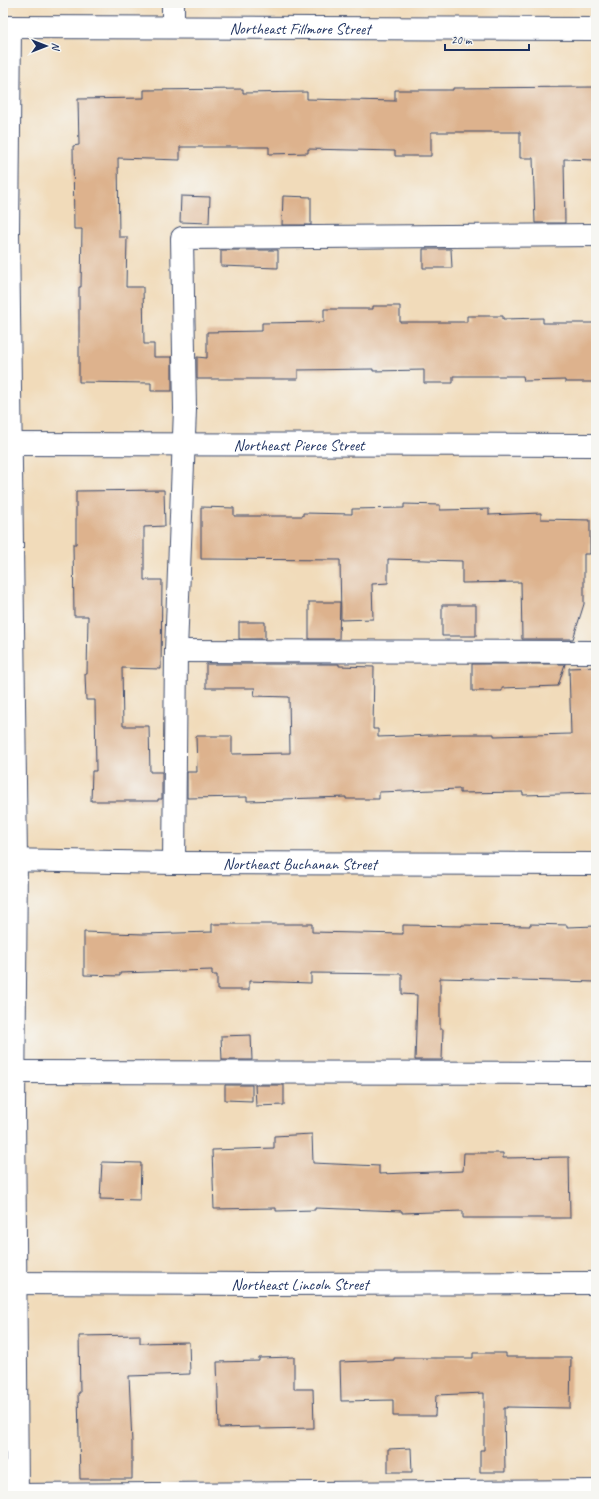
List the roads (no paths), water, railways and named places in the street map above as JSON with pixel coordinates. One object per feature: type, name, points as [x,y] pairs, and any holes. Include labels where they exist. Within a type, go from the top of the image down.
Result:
[{"type":"street","points":[[173,3],[173,27]]},
{"type":"street","points":[[7,27],[5,232],[6,444],[10,860],[14,1072],[9,1283],[17,1495],[596,1491]]},
{"type":"street","name":"Northeast Fillmore Street","points":[[7,27],[596,29]]},
{"type":"street","points":[[174,863],[176,651],[185,408],[182,238],[596,236]]},
{"type":"street","name":"Northeast Pierce Street","points":[[6,444],[596,444]]},
{"type":"street","points":[[176,651],[596,652]]},
{"type":"street","name":"Northeast Buchanan Street","points":[[10,860],[174,863],[596,864]]},
{"type":"street","points":[[14,1072],[596,1072]]},
{"type":"street","name":"Northeast Lincoln Street","points":[[9,1283],[596,1283]]}]
